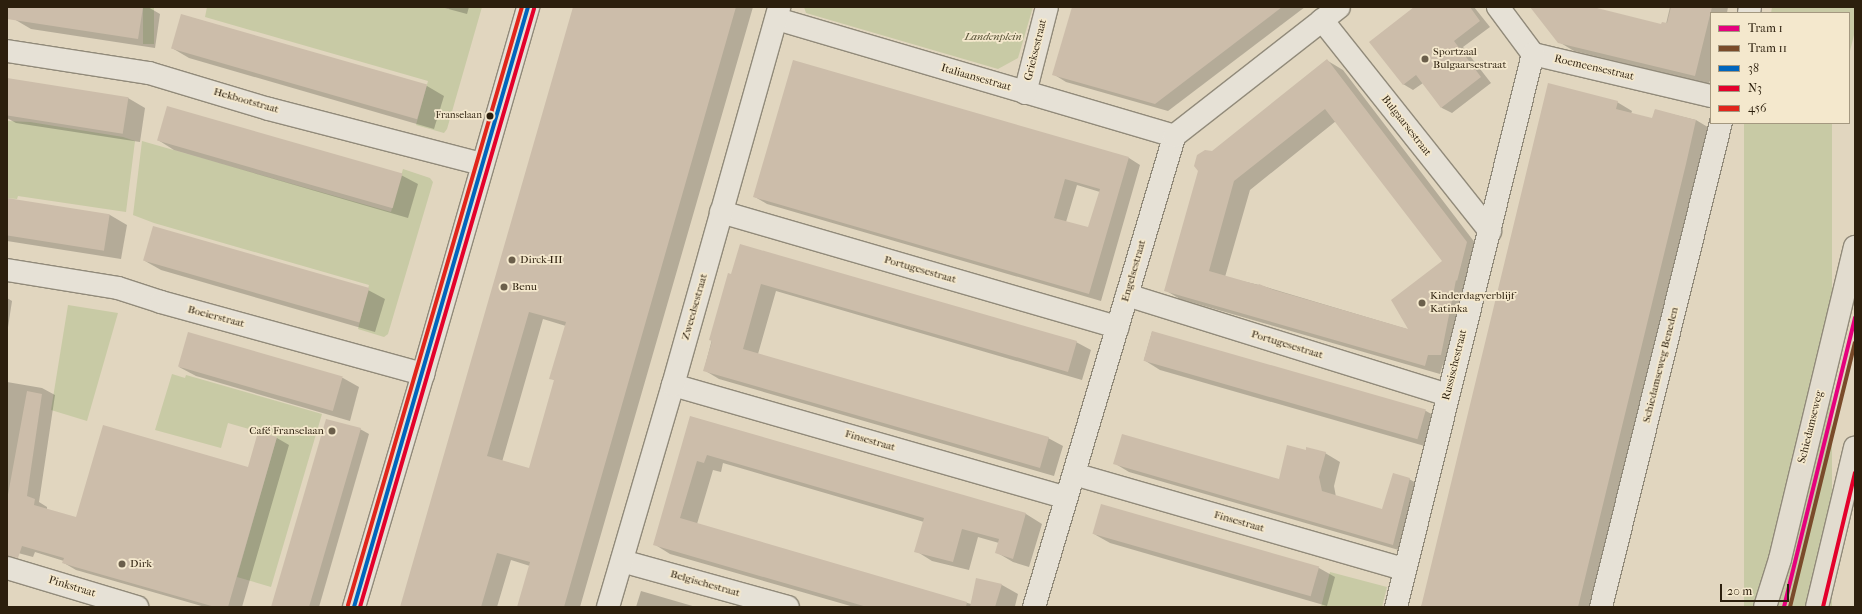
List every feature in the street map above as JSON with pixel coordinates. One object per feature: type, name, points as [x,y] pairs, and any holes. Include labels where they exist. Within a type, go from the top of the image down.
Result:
[{"type":"main road","name":"Schiedamseweg","points":[[1765,607],[1780,559],[1855,247]]},
{"type":"main road","points":[[1817,607],[1855,447]]},
{"type":"street","points":[[354,607],[423,374],[528,7]]},
{"type":"street","name":"Grieksestraat","points":[[1025,93],[1047,7]]},
{"type":"street","points":[[1498,7],[1533,54]]},
{"type":"street","name":"Italiaansestraat","points":[[778,13],[1025,93],[1174,136]]},
{"type":"street","name":"Zweedsestraat","points":[[608,607],[778,13]]},
{"type":"street","points":[[1174,136],[1331,14]]},
{"type":"street","name":"Bulgaarsestraat","points":[[1331,14],[1490,231]]},
{"type":"street","name":"Hekbootstraat","points":[[7,51],[149,73],[269,108],[482,164]]},
{"type":"street","name":"Roemeensestraat","points":[[1533,54],[1710,96]]},
{"type":"street","name":"Russischestraat","points":[[1396,607],[1404,569],[1490,231],[1533,54]]},
{"type":"street","name":"Schiedamseweg Beneden","points":[[1601,607],[1721,124]]},
{"type":"street","name":"Engelsestraat","points":[[1034,607],[1174,136]]},
{"type":"street","name":"Portugesestraat","points":[[721,212],[1118,327]]},
{"type":"street","name":"Boeierstraat","points":[[7,270],[118,288],[161,302],[423,374]]},
{"type":"street","name":"Portugesestraat","points":[[1127,296],[1448,395]]},
{"type":"street","name":"Finsestraat","points":[[673,384],[1066,498]]},
{"type":"street","name":"Finsestraat","points":[[1074,474],[1404,569]]},
{"type":"street","name":"Belgischestraat","points":[[622,561],[788,607]]},
{"type":"street","name":"Pinkstraat","points":[[7,568],[137,607]]},
{"type":"green space","points":[[143,7],[154,7],[154,44],[143,44]]},
{"type":"green space","points":[[207,7],[440,7],[449,9],[450,7],[482,7],[447,129],[444,133],[416,125],[428,81],[205,17]]},
{"type":"green space","name":"Landenplein","points":[[804,7],[1033,7],[1018,58],[998,69],[806,13]]},
{"type":"green space","points":[[1772,7],[1855,7],[1855,31],[1850,51],[1850,12],[1771,12]]},
{"type":"green space","points":[[7,121],[30,122],[123,137],[135,141],[126,212],[18,196],[17,199],[7,198]]},
{"type":"green space","points":[[1744,124],[1832,124],[1832,607],[1744,607]]},
{"type":"green space","points":[[142,141],[391,212],[403,169],[430,178],[433,182],[388,334],[384,337],[358,329],[369,285],[154,223],[133,215]]},
{"type":"green space","points":[[68,305],[118,313],[87,421],[51,410]]},
{"type":"green space","points":[[172,374],[185,378],[186,375],[322,414],[271,587],[237,577],[277,437],[228,423],[221,448],[155,430]]},
{"type":"green space","points":[[1330,572],[1387,587],[1382,607],[1321,607]]},
{"type":"building","points":[[7,7],[143,7],[138,39],[7,19]]},
{"type":"building","points":[[573,7],[736,7],[564,607],[517,607],[530,562],[497,553],[481,607],[400,607]],"holes":[[[529,312],[566,322],[549,379],[554,380],[529,468],[487,456]]]},
{"type":"building","points":[[1072,7],[1282,7],[1155,104],[1052,75]]},
{"type":"building","name":"Sportzaal Bulgaarsestraat","points":[[1414,7],[1470,7],[1480,21],[1454,41],[1481,77],[1441,108],[1416,75],[1403,85],[1369,42]]},
{"type":"building","points":[[1530,7],[1593,7],[1661,24],[1662,22],[1667,23],[1671,7],[1712,7],[1695,76],[1558,43]]},
{"type":"building","points":[[181,14],[427,85],[417,119],[171,49]]},
{"type":"building","points":[[1327,59],[1467,242],[1457,281],[1456,280],[1441,355],[1428,355],[1425,366],[1164,291],[1198,171],[1194,166],[1197,155],[1205,150],[1212,151]],"holes":[[[1325,109],[1442,261],[1391,300],[1408,329],[1274,290],[1259,284],[1258,285],[1209,271],[1234,181]]]},
{"type":"building","points":[[793,60],[1129,157],[1089,294],[753,197]],"holes":[[[1065,179],[1100,189],[1088,227],[1054,218]]]},
{"type":"building","points":[[7,78],[128,97],[123,134],[7,115]]},
{"type":"building","points":[[1548,83],[1618,101],[1616,109],[1652,118],[1655,109],[1696,120],[1686,164],[1578,607],[1421,607]]},
{"type":"building","points":[[167,106],[403,174],[393,208],[157,141]]},
{"type":"building","points":[[7,198],[110,214],[104,251],[7,235]]},
{"type":"building","points":[[153,226],[369,288],[359,323],[143,261]]},
{"type":"building","points":[[740,244],[1077,341],[1068,372],[761,284],[743,349],[1049,437],[1040,468],[703,371],[712,341],[709,340],[728,273],[731,274]]},
{"type":"building","points":[[1152,331],[1426,410],[1417,439],[1143,361]]},
{"type":"building","points":[[188,332],[343,376],[333,411],[178,367]]},
{"type":"building","points":[[27,391],[42,394],[27,496],[35,499],[34,505],[76,517],[103,425],[248,467],[258,432],[277,437],[228,607],[215,607],[75,567],[62,563],[64,558],[22,546],[18,558],[7,556],[7,500]]},
{"type":"building","points":[[690,416],[1026,513],[1013,559],[995,553],[999,539],[962,529],[953,562],[914,552],[924,518],[707,455],[704,463],[697,461],[680,518],[967,602],[966,607],[867,607],[653,545]]},
{"type":"building","points":[[326,419],[361,428],[309,607],[271,607]]},
{"type":"building","points":[[1122,434],[1279,479],[1287,445],[1306,450],[1306,447],[1326,452],[1319,477],[1322,491],[1382,509],[1393,473],[1410,478],[1393,545],[1113,464]]},
{"type":"building","points":[[1101,504],[1319,567],[1311,596],[1092,534]]},
{"type":"building","points":[[976,578],[1002,584],[995,607],[970,607]]},
{"type":"tram line","name":"1","points":[[1784,607],[1855,318]]},
{"type":"tram line","name":"11","points":[[1790,607],[1855,343]]},
{"type":"transit line","name":"456","points":[[348,605],[522,7]]},
{"type":"transit line","name":"38","points":[[354,607],[528,7]]},
{"type":"transit line","name":"N3","points":[[360,607],[534,9]]},
{"type":"transit line","name":"N3","points":[[1823,607],[1855,473]]},
{"type":"place","name":"Sportzaal Bulgaarsestraat","points":[[1425,59]]},
{"type":"place","name":"Franselaan","points":[[490,116]]},
{"type":"place","name":"Dirck-III","points":[[512,260]]},
{"type":"place","name":"Benu","points":[[504,287]]},
{"type":"place","name":"Kinderdagverblijf Katinka","points":[[1422,303]]},
{"type":"place","name":"Café Franselaan","points":[[332,431]]},
{"type":"place","name":"Dirk","points":[[122,564]]}]
